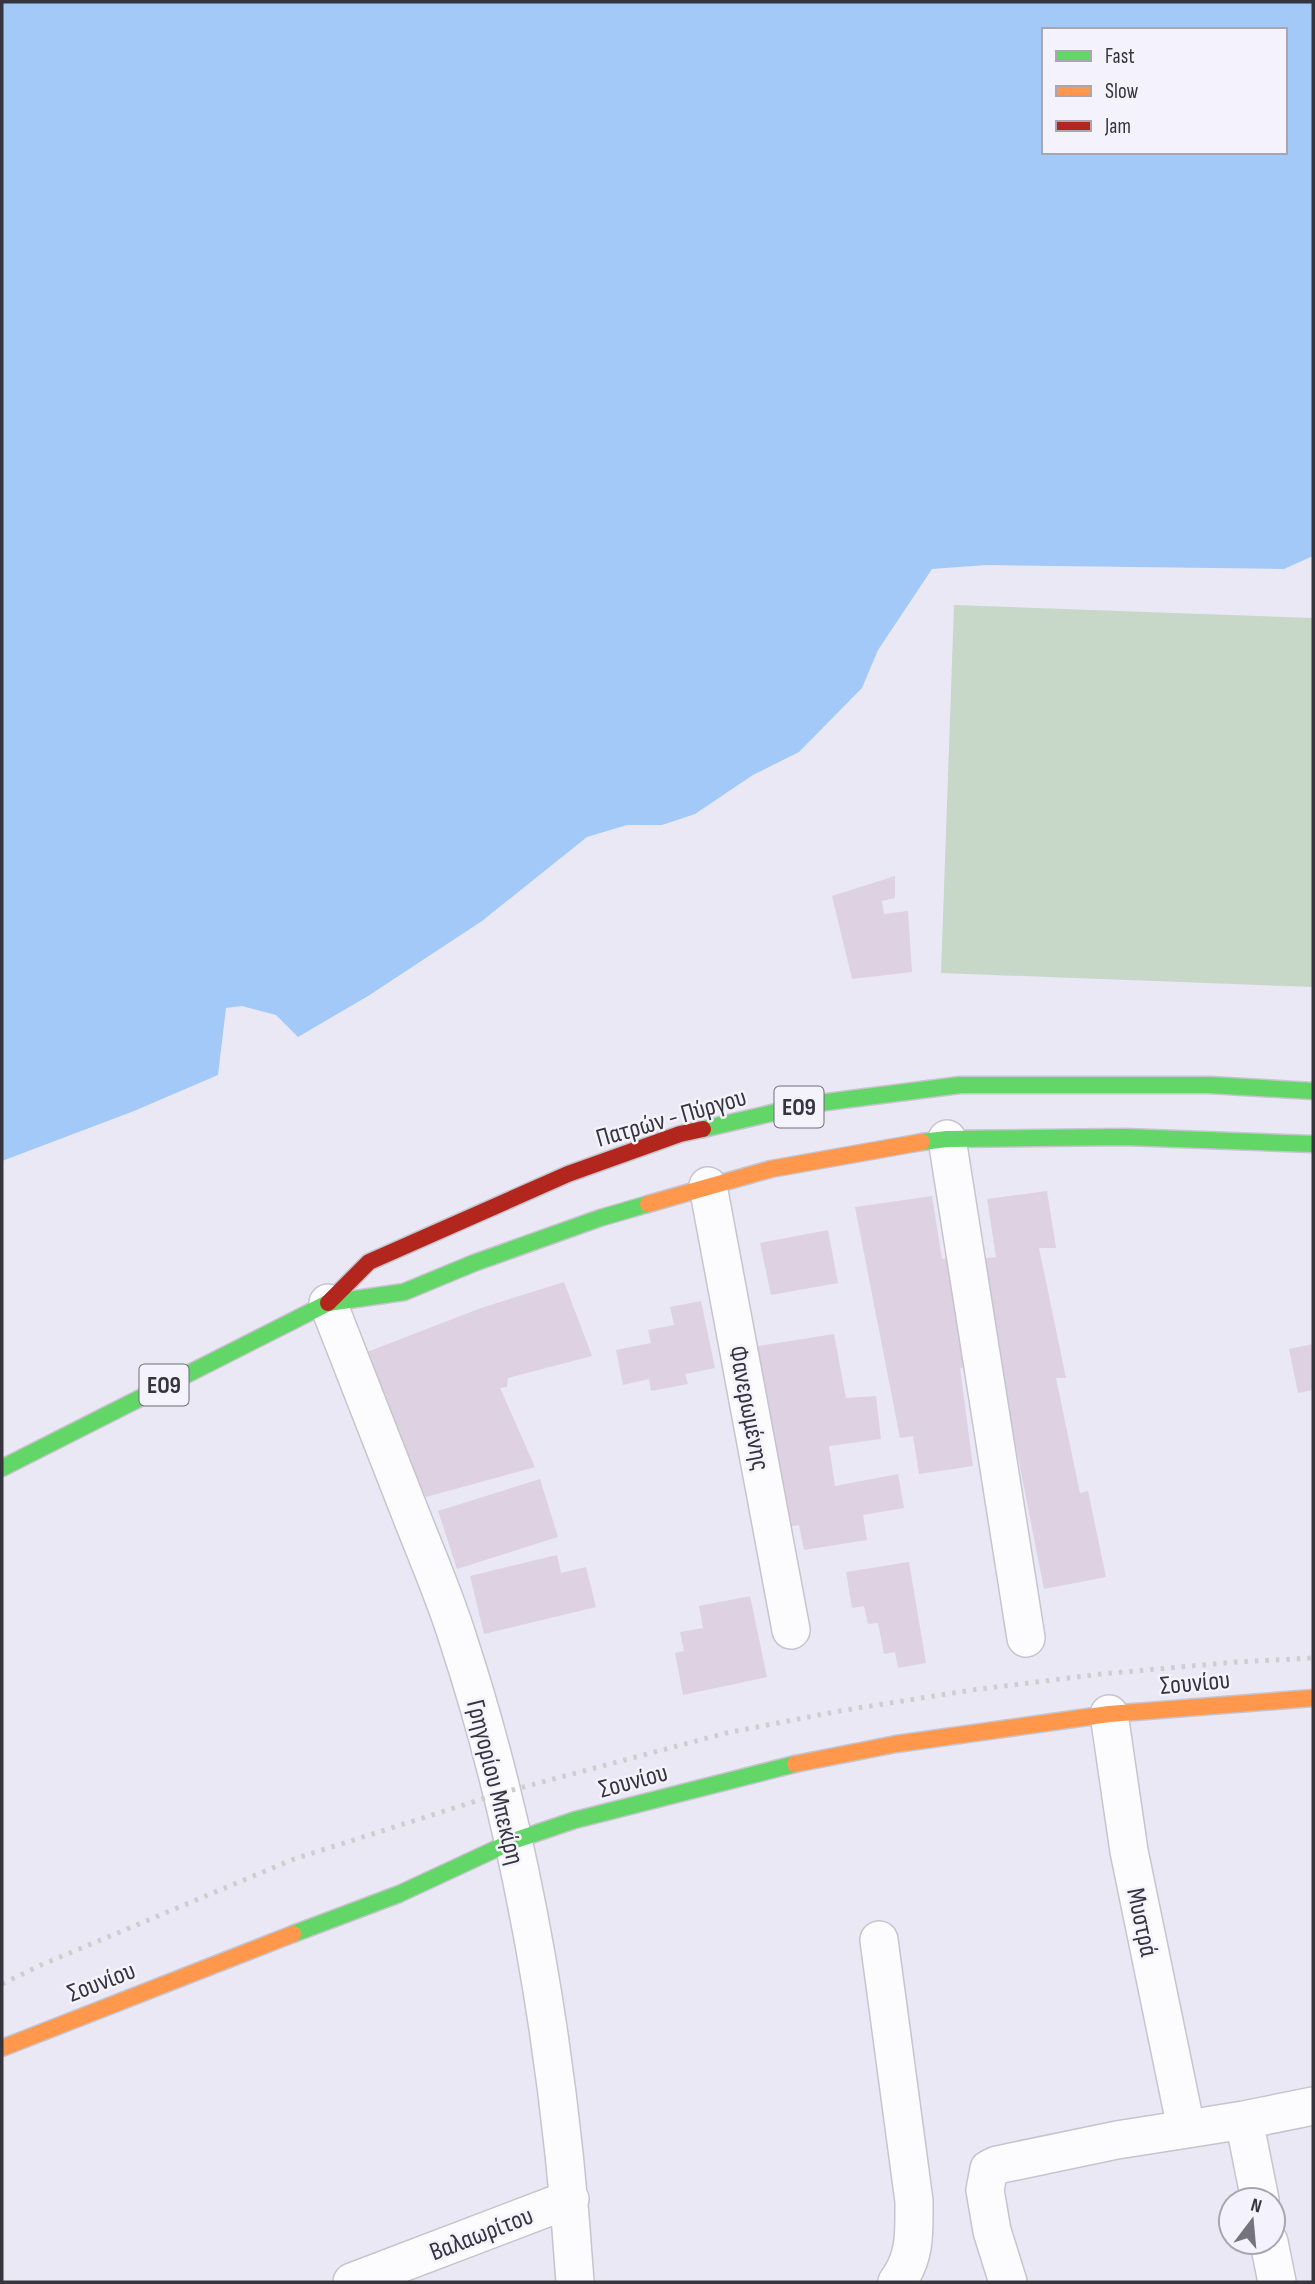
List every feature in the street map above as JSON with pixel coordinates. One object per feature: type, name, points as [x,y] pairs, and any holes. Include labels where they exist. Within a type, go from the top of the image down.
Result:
[{"type":"main road","name":"Πατρών - Πύργου","points":[[2,1468],[328,1303],[369,1262],[568,1174],[680,1134],[811,1104],[960,1085],[1209,1085],[1313,1091]]},
{"type":"main road","name":"Πατρών - Πύργου","points":[[328,1303],[404,1292],[552,1235],[708,1186],[771,1169],[828,1158],[947,1139],[1125,1137],[1313,1144]]},
{"type":"main road","name":"Σουνίου","points":[[2,2048],[216,1962],[399,1894],[513,1841],[575,1820],[792,1765],[896,1744],[1110,1714],[1313,1698]]},
{"type":"street","points":[[947,1139],[1026,1639]]},
{"type":"street","name":"Φανερωμένης","points":[[708,1186],[792,1630]]},
{"type":"street","name":"Γρηγορίου Μπεκίρη","points":[[328,1303],[459,1640],[513,1841],[546,2021],[570,2199],[575,2282]]},
{"type":"street","name":"Μυστρά","points":[[1110,1714],[1129,1851],[1186,2128]]},
{"type":"street","points":[[879,1940],[914,2201],[915,2241],[908,2265],[897,2282]]},
{"type":"street","points":[[1008,2282],[992,2231],[985,2190],[989,2169],[997,2165],[1117,2140],[1313,2106]]},
{"type":"street","points":[[1244,2120],[1257,2186]]},
{"type":"street","name":"Βαλαωρίτου","points":[[352,2282],[570,2199]]},
{"type":"street","points":[[1272,2256],[1277,2282]]},
{"type":"green space","points":[[954,605],[1313,618],[1313,987],[941,973]]},
{"type":"water","points":[[2,2],[1313,2],[1313,556],[1284,569],[987,565],[932,569],[878,650],[862,688],[799,752],[753,775],[695,814],[662,825],[627,825],[587,837],[482,921],[368,996],[298,1037],[276,1015],[242,1006],[226,1008],[218,1075],[134,1111],[2,1161]]},
{"type":"building","points":[[895,876],[895,898],[882,901],[884,914],[908,911],[912,972],[852,979],[832,896]]},
{"type":"building","points":[[1047,1191],[1056,1248],[1039,1248],[1066,1378],[1056,1378],[1080,1493],[1088,1491],[1106,1577],[1044,1589],[979,1259],[996,1257],[987,1199]]},
{"type":"building","points":[[932,1196],[942,1259],[950,1258],[969,1367],[960,1368],[973,1466],[919,1474],[913,1436],[900,1438],[855,1207]]},
{"type":"building","points":[[828,1230],[838,1283],[771,1295],[760,1243]]},
{"type":"building","points":[[564,1282],[592,1356],[508,1378],[507,1387],[500,1388],[535,1467],[426,1497],[383,1412],[362,1354],[481,1308]]},
{"type":"building","points":[[701,1301],[715,1368],[685,1374],[688,1384],[651,1391],[649,1379],[623,1385],[616,1350],[651,1343],[648,1330],[674,1325],[670,1307]]},
{"type":"building","points":[[834,1334],[846,1398],[876,1396],[881,1439],[829,1446],[835,1486],[898,1474],[904,1508],[863,1515],[867,1540],[804,1550],[799,1525],[782,1528],[753,1347]]},
{"type":"building","points":[[1313,1344],[1313,1390],[1298,1393],[1289,1349]]},
{"type":"building","points":[[540,1479],[558,1537],[457,1569],[438,1511]]},
{"type":"building","points":[[557,1555],[561,1573],[586,1567],[596,1607],[484,1634],[470,1576]]},
{"type":"building","points":[[909,1562],[926,1663],[898,1668],[895,1652],[884,1654],[878,1623],[868,1624],[864,1606],[852,1608],[846,1572]]},
{"type":"building","points":[[750,1596],[767,1677],[683,1695],[675,1653],[684,1651],[680,1632],[703,1628],[699,1606]]},
{"type":"railway","points":[[2,1984],[41,1965],[294,1859],[501,1793],[726,1733],[845,1710],[972,1690],[1101,1674],[1313,1658]]},
{"type":"traffic: fast","points":[[703,1129],[811,1104],[960,1085],[1209,1085],[1313,1091]]},
{"type":"traffic: fast","points":[[922,1142],[947,1139],[1125,1137],[1313,1144]]},
{"type":"traffic: fast","points":[[2,1468],[328,1303],[404,1292],[474,1263],[600,1218],[648,1204]]},
{"type":"traffic: fast","points":[[293,1934],[399,1894],[513,1841],[575,1820],[795,1764]]},
{"type":"traffic: slow","points":[[648,1204],[771,1169],[922,1142]]},
{"type":"traffic: slow","points":[[795,1764],[896,1744],[1109,1714],[1313,1698]]},
{"type":"traffic: slow","points":[[2,2048],[293,1934]]},
{"type":"traffic: jam","points":[[328,1303],[369,1262],[568,1174],[680,1134],[703,1129]]}]
